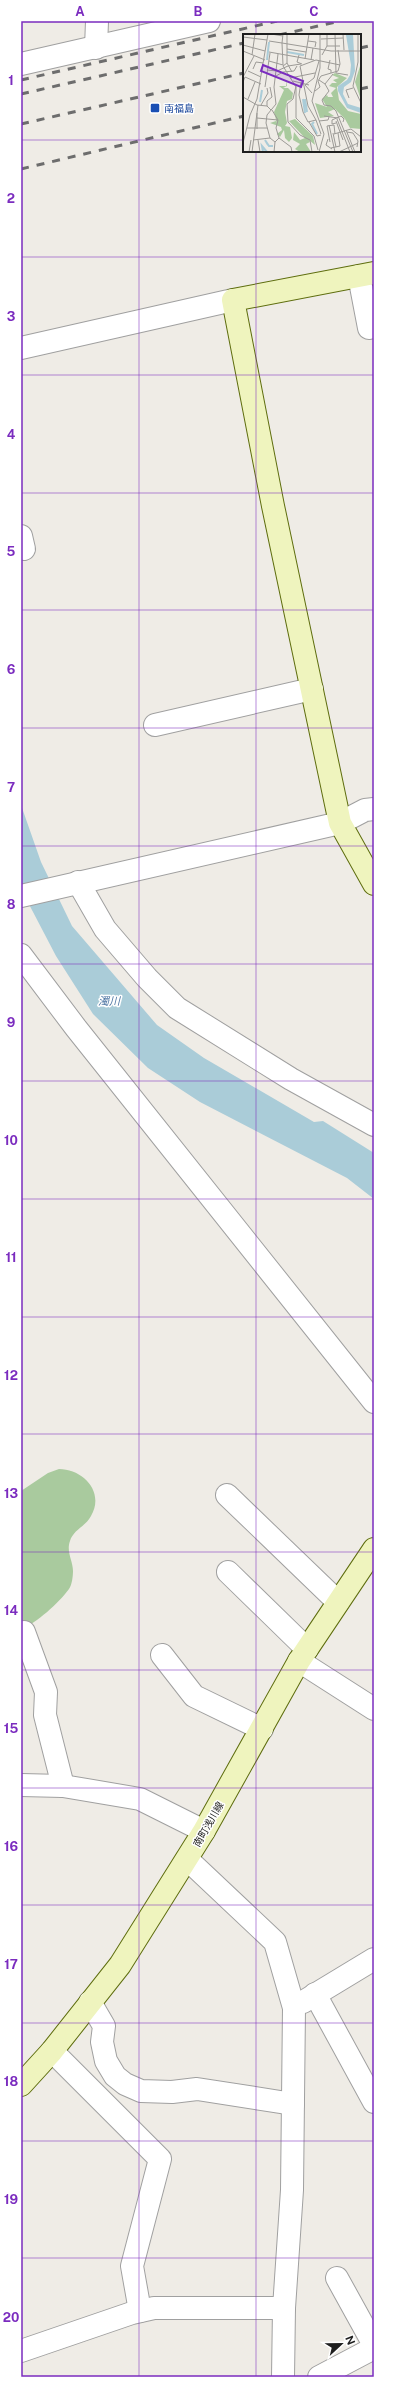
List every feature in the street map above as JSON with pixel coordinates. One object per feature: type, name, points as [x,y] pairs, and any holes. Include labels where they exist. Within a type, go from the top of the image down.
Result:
[{"type":"street","points":[[96,48],[97,21]]},
{"type":"street","points":[[21,64],[209,21]]},
{"type":"street","points":[[21,348],[233,300],[367,274],[369,328]]},
{"type":"street","points":[[233,300],[273,506],[340,823],[374,884]]},
{"type":"street","points":[[155,725],[312,689]]},
{"type":"street","points":[[21,896],[340,823],[365,810],[374,808]]},
{"type":"street","points":[[71,884],[147,978],[177,1008],[291,1079],[374,1125]]},
{"type":"street","points":[[21,955],[76,1028],[374,1402]]},
{"type":"street","points":[[227,1495],[338,1602]]},
{"type":"street","name":"南町浅川線","points":[[21,2085],[52,2051],[120,1965],[204,1831],[303,1655],[374,1549]]},
{"type":"street","points":[[228,1572],[303,1655],[374,1709]]},
{"type":"street","points":[[24,1632],[46,1692],[45,1715],[63,1786]]},
{"type":"street","points":[[162,1655],[194,1696],[262,1729]]},
{"type":"street","points":[[21,1785],[63,1786],[140,1799],[204,1831]]},
{"type":"street","points":[[187,1859],[275,1942],[294,2008],[292,2190],[284,2308],[283,2377]]},
{"type":"street","points":[[294,2008],[374,1959]]},
{"type":"street","points":[[315,1994],[374,2102]]},
{"type":"street","points":[[90,2002],[104,2026],[102,2042],[106,2061],[115,2076],[125,2084],[141,2091],[172,2092],[197,2089],[293,2104]]},
{"type":"street","points":[[52,2051],[160,2159],[132,2266],[140,2311]]},
{"type":"street","points":[[329,2375],[374,2346],[336,2278]]},
{"type":"street","points":[[21,2351],[140,2311],[154,2308],[284,2308]]},
{"type":"green space","points":[[59,1469],[76,1473],[89,1484],[93,1491],[95,1507],[89,1519],[74,1534],[70,1541],[69,1553],[73,1571],[70,1587],[59,1601],[47,1612],[21,1630],[21,1491],[48,1473]]},
{"type":"water","name":"濁川","points":[[21,805],[41,862],[72,926],[157,1025],[204,1058],[314,1122],[323,1121],[374,1153],[374,1199],[347,1178],[200,1102],[148,1068],[93,1014],[56,956],[21,889]]},
{"type":"railway","points":[[21,80],[277,21]]},
{"type":"railway","points":[[283,34],[340,21]]},
{"type":"railway","points":[[21,94],[243,43]]},
{"type":"railway","points":[[361,48],[374,45]]},
{"type":"railway","points":[[21,124],[243,73]]},
{"type":"railway","points":[[361,89],[374,86]]},
{"type":"railway","points":[[21,169],[243,116]]},
{"type":"place","name":"南福島","points":[[155,108]]}]
